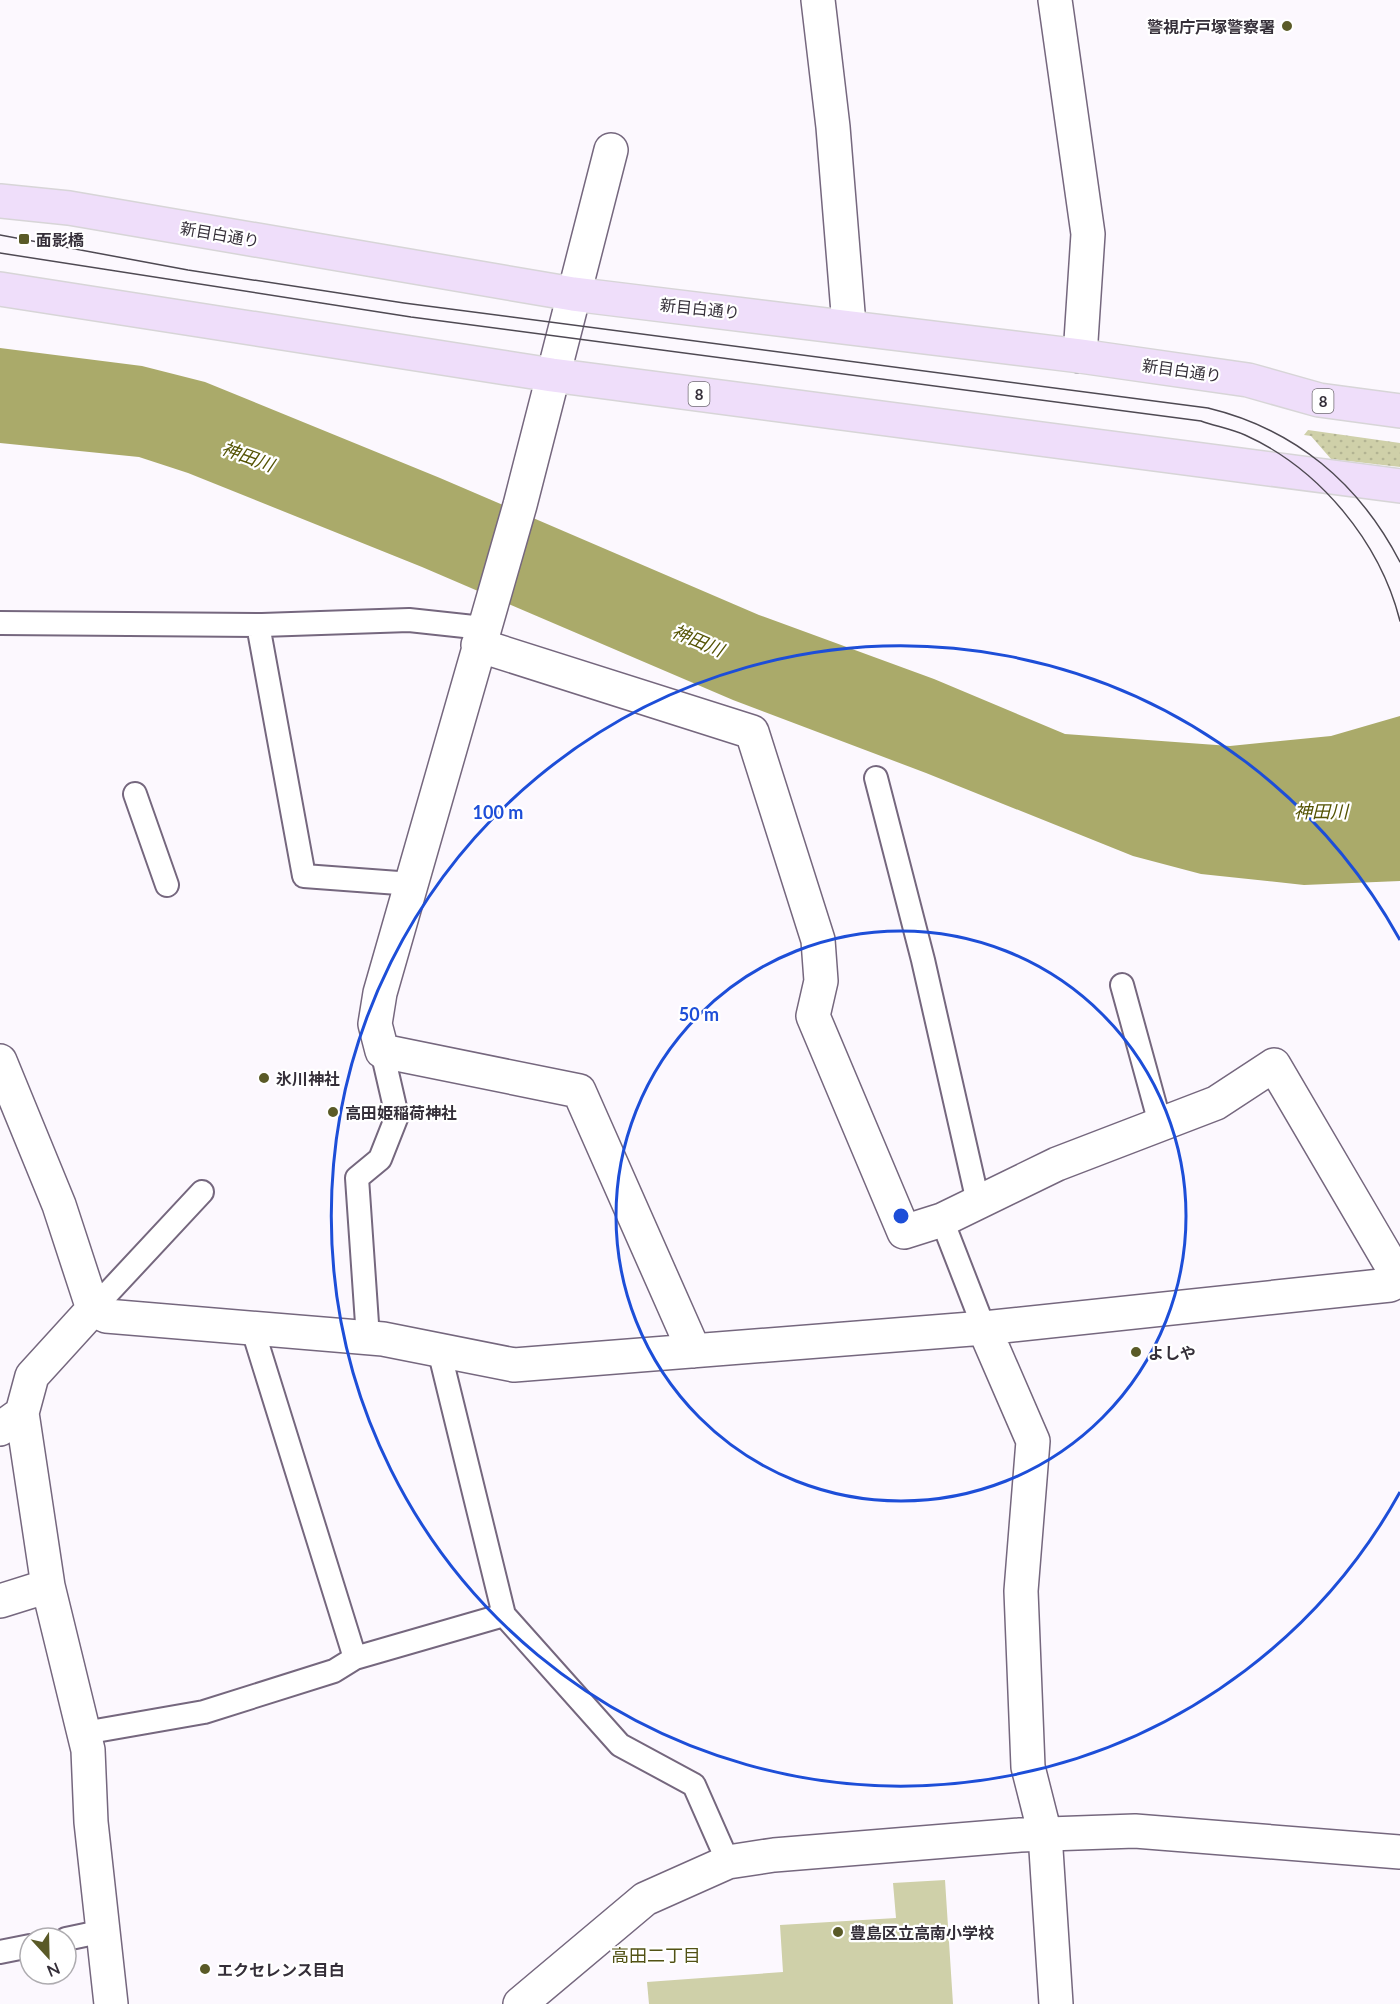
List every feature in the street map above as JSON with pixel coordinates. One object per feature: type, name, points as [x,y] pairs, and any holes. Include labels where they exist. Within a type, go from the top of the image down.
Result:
[{"type":"main road","name":"新目白通り","points":[[0,201],[69,208],[573,294],[849,325],[1248,380],[1319,400],[1400,411]]},
{"type":"main road","name":"8","points":[[0,289],[552,375],[1400,486]]},
{"type":"street","points":[[818,0],[833,127],[849,325]]},
{"type":"street","points":[[1055,0],[1088,234],[1080,356]]},
{"type":"street","points":[[611,150],[520,505],[483,627],[380,993],[375,1024],[382,1051],[579,1091],[694,1351]]},
{"type":"street","points":[[0,1061],[59,1206],[93,1309],[106,1316],[368,1338],[514,1365],[984,1328],[1390,1285],[1400,1280],[1274,1065],[1216,1103],[1161,1127],[1057,1164],[942,1220],[904,1232],[813,1016],[821,981],[818,940],[752,732],[483,627]]},
{"type":"street","points":[[93,1309],[32,1376],[11,1421],[84,1733],[111,2004]]},
{"type":"street","points":[[984,1328],[1034,1441],[1021,1591],[1028,1767],[1045,1834],[1056,2004]]},
{"type":"street","points":[[0,1601],[48,1586]]},
{"type":"street","points":[[520,2004],[645,1899],[728,1862],[774,1855],[1045,1834],[1135,1831],[1400,1852]]},
{"type":"lane","points":[[0,623],[258,625],[410,620],[483,627]]},
{"type":"lane","points":[[258,625],[304,876],[412,884]]},
{"type":"lane","points":[[876,778],[922,960],[978,1202]]},
{"type":"lane","points":[[135,794],[167,885]]},
{"type":"lane","points":[[1122,985],[1161,1127]]},
{"type":"lane","points":[[368,1338],[357,1178],[380,1159],[397,1116],[382,1051]]},
{"type":"lane","points":[[93,1309],[202,1192]]},
{"type":"lane","points":[[942,1220],[984,1328]]},
{"type":"lane","points":[[252,1327],[356,1658]]},
{"type":"lane","points":[[439,1350],[504,1615],[620,1745],[694,1785],[728,1862]]},
{"type":"lane","points":[[84,1733],[204,1712],[334,1671],[356,1658],[504,1615]]},
{"type":"lane","points":[[78,1937],[104,1932]]},
{"type":"lane","points":[[0,1952],[18,1948]]},
{"type":"green space","points":[[1308,430],[1400,443],[1400,467],[1331,459],[1311,436],[1304,435]]},
{"type":"green space","points":[[945,1880],[953,2004],[649,2004],[647,1982],[783,1972],[780,1925],[896,1918],[893,1883]]},
{"type":"water","name":"神田川","points":[[0,348],[142,366],[205,382],[440,478],[759,615],[934,679],[1065,734],[1230,746],[1331,736],[1400,716],[1400,881],[1304,885],[1201,874],[1133,856],[926,773],[733,700],[422,567],[188,473],[139,457],[0,443]]},
{"type":"tram line","points":[[0,235],[188,270],[404,303],[1208,408],[1240,417],[1269,430],[1296,445],[1321,463],[1365,508],[1384,534],[1400,562]]},
{"type":"tram line","points":[[0,253],[411,317],[1201,421],[1245,435],[1298,467],[1322,488],[1362,536],[1378,563],[1391,592],[1400,621]]},
{"type":"place","name":"警視庁戸塚警察署","points":[[1287,26]]},
{"type":"place","name":"面影橋","points":[[24,239]]},
{"type":"place","name":"氷川神社","points":[[264,1078]]},
{"type":"place","name":"高田姫稲荷神社","points":[[333,1112]]},
{"type":"place","name":"よしや","points":[[1136,1352]]},
{"type":"place","name":"豊島区立高南小学校","points":[[838,1932]]},
{"type":"place","name":"エクセレンス目白","points":[[205,1969]]},
{"type":"district","name":"高田二丁目","points":[[656,1955]]}]
